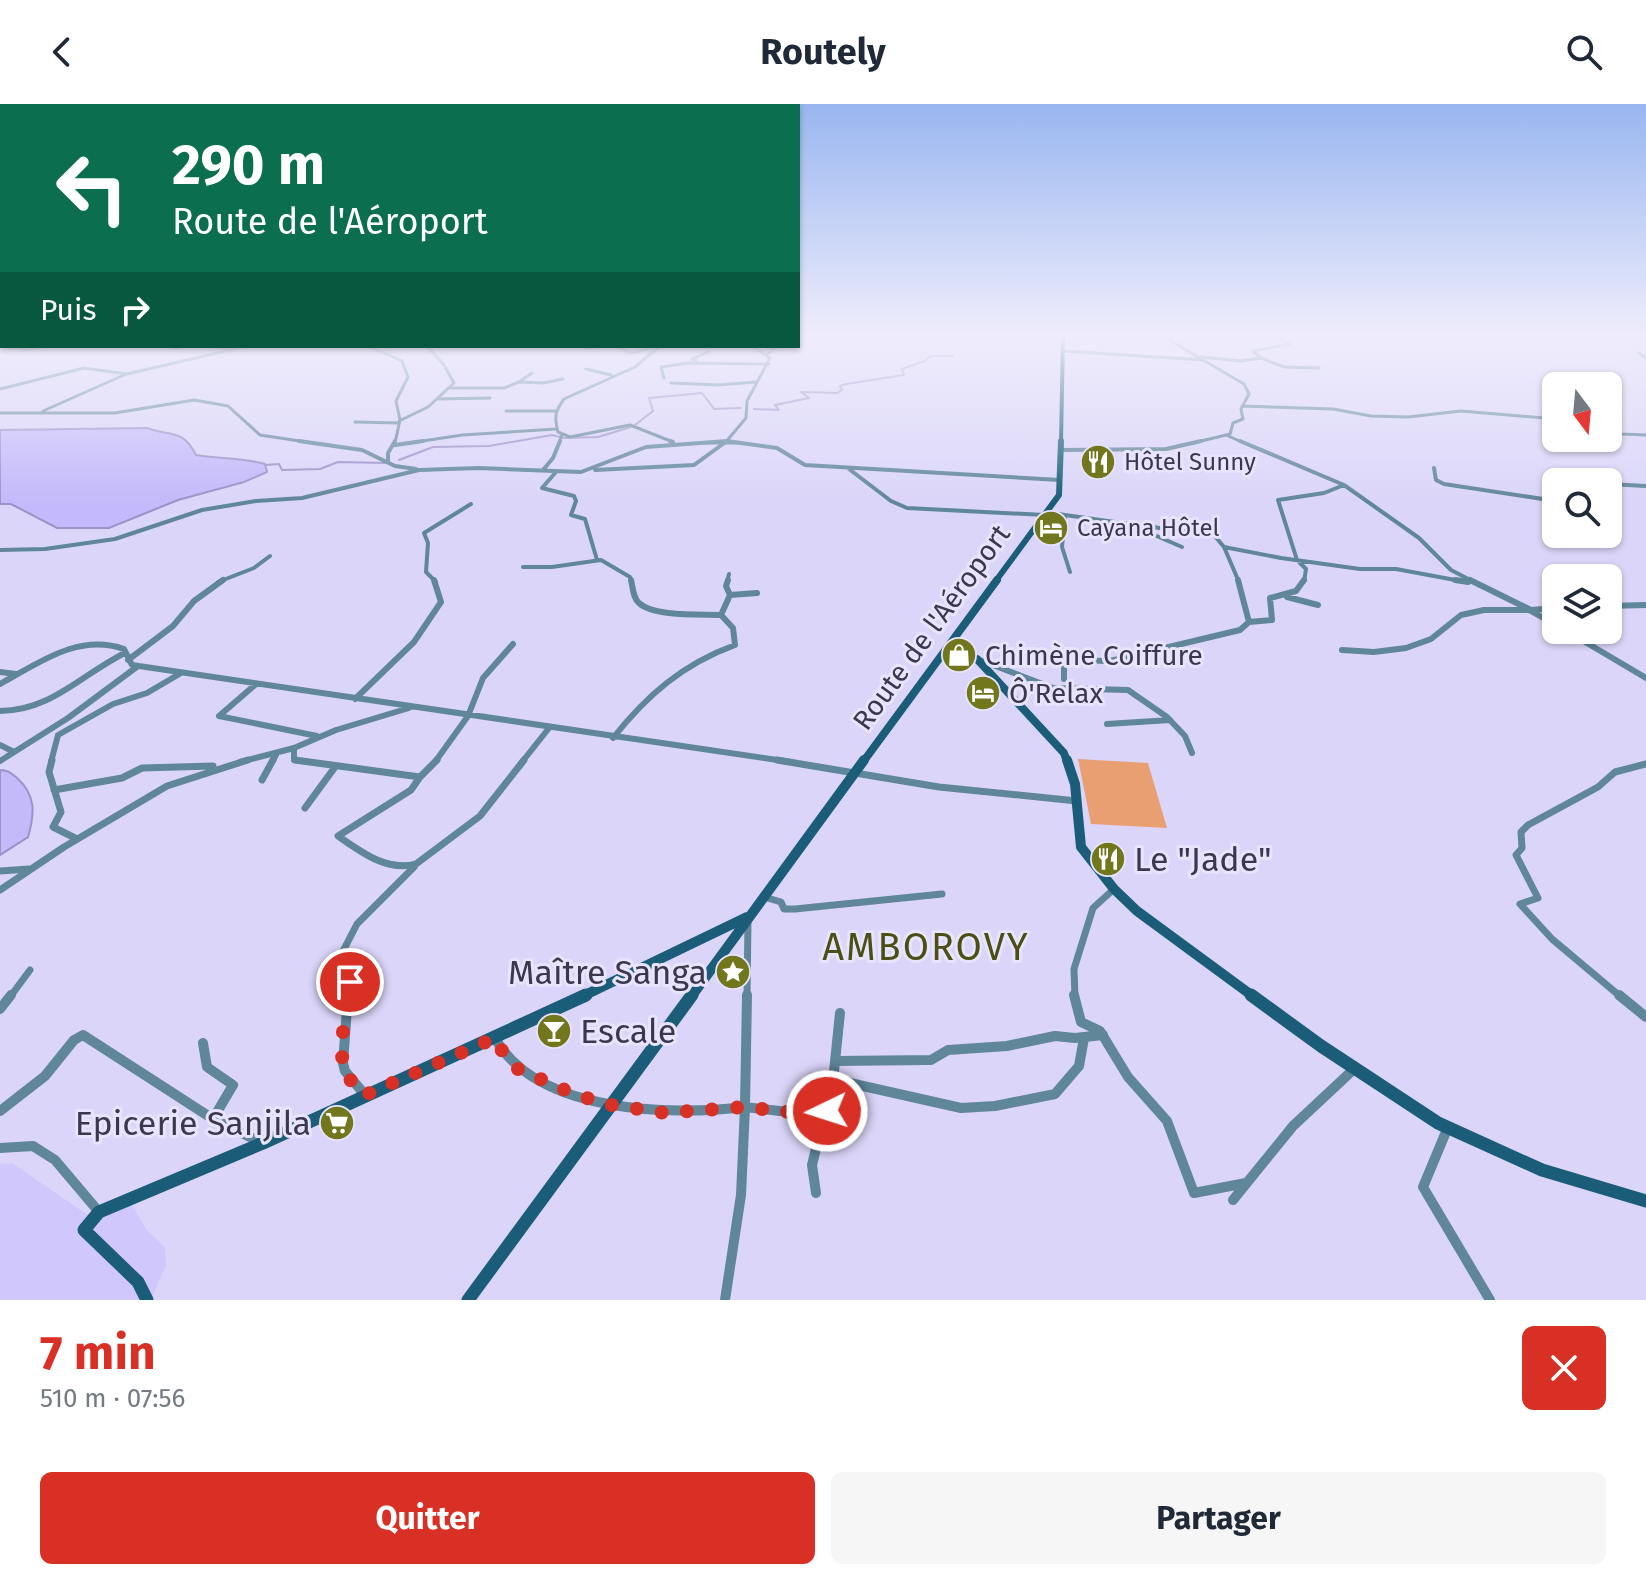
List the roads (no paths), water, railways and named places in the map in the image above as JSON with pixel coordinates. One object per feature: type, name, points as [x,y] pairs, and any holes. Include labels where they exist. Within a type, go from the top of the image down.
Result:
[{"type":"main road","name":"Route de l'Aéroport","points":[[468,1300],[1059,495],[1065,391]]},
{"type":"main road","points":[[953,640],[960,652]]},
{"type":"main road","points":[[946,649],[977,659],[1064,753],[1075,784],[1081,847],[1114,889],[1137,911],[1354,1069],[1448,1127],[1542,1170],[1646,1201]]},
{"type":"main road","name":"Route de l'Aéroport","points":[[99,1212],[263,1143],[495,1038],[748,917]]},
{"type":"main road","points":[[99,1212],[84,1230],[138,1282],[147,1300]]},
{"type":"street","points":[[0,413],[49,411],[92,391]]},
{"type":"street","points":[[388,461],[388,453],[395,445],[401,410],[396,401],[401,391]]},
{"type":"street","points":[[355,422],[399,422],[445,391]]},
{"type":"street","points":[[576,391],[568,394],[556,411],[556,429],[562,435],[598,433],[630,425],[675,443]]},
{"type":"street","points":[[27,412],[76,415],[115,413],[194,400],[228,406],[260,435],[362,450],[395,466],[419,470],[556,472],[694,465],[727,441],[746,418],[744,407],[752,391]]},
{"type":"street","points":[[1062,450],[1166,449],[1230,434],[1233,423],[1243,419],[1242,406],[1249,394],[1247,391]]},
{"type":"street","points":[[437,399],[490,398]]},
{"type":"street","points":[[1242,406],[1333,409],[1371,416],[1408,417],[1461,411],[1542,418]]},
{"type":"street","points":[[506,411],[556,411]]},
{"type":"street","points":[[395,445],[475,434],[556,429]]},
{"type":"street","points":[[1622,434],[1646,435]]},
{"type":"street","points":[[543,470],[553,458],[562,435]]},
{"type":"street","points":[[1226,435],[1344,485],[1419,538],[1451,570],[1542,617]]},
{"type":"street","points":[[587,471],[636,449],[675,443],[727,441],[777,448],[805,465],[1060,480]]},
{"type":"street","points":[[847,467],[891,501],[907,508],[1046,513],[1214,535],[1236,571],[1249,622]]},
{"type":"street","points":[[1434,468],[1436,480],[1444,484],[1479,492],[1542,499]]},
{"type":"street","points":[[0,550],[45,549],[115,539],[202,510],[256,501],[302,498],[419,470]]},
{"type":"street","points":[[556,472],[542,488],[574,496],[576,501],[571,515],[585,519],[597,560]]},
{"type":"street","points":[[1064,679],[1064,660],[1110,661],[1133,657],[1240,630],[1249,622],[1272,620],[1270,598],[1302,588],[1306,579],[1306,569],[1297,560],[1278,500],[1324,493],[1344,485]]},
{"type":"street","points":[[1622,485],[1646,486]]},
{"type":"street","points":[[355,699],[414,642],[441,602],[437,583],[426,572],[428,543],[424,533],[471,504]]},
{"type":"street","points":[[1065,515],[1062,547],[1070,572]]},
{"type":"street","points":[[1129,524],[1182,547]]},
{"type":"street","points":[[1224,547],[1360,569],[1396,569],[1478,584]]},
{"type":"street","points":[[128,660],[173,626],[194,601],[217,582],[254,568],[270,556]]},
{"type":"street","points":[[523,567],[552,567],[597,560],[630,577],[636,600],[644,607],[661,612],[721,615],[733,628],[735,645],[705,657],[659,684],[613,738]]},
{"type":"street","points":[[721,615],[730,595],[726,586],[729,574]]},
{"type":"street","points":[[730,595],[757,593]]},
{"type":"street","points":[[1284,596],[1318,605]]},
{"type":"street","points":[[1622,606],[1646,605]]},
{"type":"street","points":[[1342,650],[1380,653],[1400,649],[1432,639],[1443,627],[1475,611],[1542,609]]},
{"type":"street","points":[[0,684],[85,643],[119,646],[128,660],[138,666],[181,673],[858,772],[939,787],[1077,801]]},
{"type":"street","points":[[513,644],[483,678],[468,716],[429,771],[420,777],[411,790],[338,836],[360,851],[387,863],[409,868],[480,816],[549,728]]},
{"type":"street","points":[[1589,644],[1646,678]]},
{"type":"street","points":[[0,711],[26,709],[62,694],[112,657],[125,653]]},
{"type":"street","points":[[977,659],[1005,667],[1056,689],[1131,691],[1170,720],[1192,743],[1192,753]]},
{"type":"street","points":[[0,761],[68,718],[138,666]]},
{"type":"street","points":[[0,672],[20,674]]},
{"type":"street","points":[[77,839],[53,827],[61,812],[49,772],[58,735],[113,704],[147,693],[181,673]]},
{"type":"street","points":[[256,684],[219,716],[318,736]]},
{"type":"street","points":[[0,890],[77,839],[186,777],[276,755],[360,720],[413,707]]},
{"type":"street","points":[[1107,724],[1170,720]]},
{"type":"street","points":[[0,745],[12,751]]},
{"type":"street","points":[[294,748],[294,760],[420,777]]},
{"type":"street","points":[[262,780],[276,755]]},
{"type":"street","points":[[1646,764],[1615,772],[1598,787],[1528,825],[1521,832],[1522,848],[1516,855],[1538,898],[1520,904],[1552,939],[1646,1017]]},
{"type":"street","points":[[54,790],[122,778],[142,768],[229,765]]},
{"type":"street","points":[[305,808],[335,767]]},
{"type":"street","points":[[365,1095],[345,1071],[343,1063],[350,963],[342,953],[357,924],[416,864]]},
{"type":"street","points":[[0,871],[33,869]]},
{"type":"street","points":[[1114,889],[1093,908],[1093,918],[1084,934],[1073,977],[1081,1022],[1103,1035],[1128,1077],[1167,1121],[1194,1193],[1246,1183]]},
{"type":"street","points":[[763,897],[781,902],[784,909],[795,909],[942,894]]},
{"type":"street","points":[[725,1300],[741,1195],[748,917]]},
{"type":"street","points":[[0,1009],[3,1000],[30,970]]},
{"type":"street","points":[[816,1193],[812,1165],[839,1046],[835,1035],[840,1013]]},
{"type":"street","points":[[0,1111],[45,1076],[74,1040],[83,1035],[213,1119],[263,1143]]},
{"type":"street","points":[[835,1061],[931,1060],[948,1050],[1007,1046],[1055,1036],[1084,1038],[1103,1035]]},
{"type":"street","points":[[495,1038],[506,1058],[518,1069],[576,1095],[612,1105],[665,1113],[745,1107],[824,1116]]},
{"type":"street","points":[[832,1079],[961,1108],[995,1106],[1055,1094],[1079,1066],[1084,1038]]},
{"type":"street","points":[[203,1043],[203,1059],[209,1072],[233,1085],[213,1119]]},
{"type":"street","points":[[1233,1200],[1293,1126],[1354,1069]]},
{"type":"street","points":[[1448,1127],[1423,1187],[1490,1300]]},
{"type":"street","points":[[0,1148],[33,1146],[55,1160],[99,1212]]},
{"type":"waterway","points":[[754,409],[779,410],[775,405],[809,398],[801,392],[841,391]]},
{"type":"waterway","points":[[635,425],[653,411],[649,398],[702,393],[714,409],[741,408]]},
{"type":"waterway","points":[[563,438],[598,437],[631,427]]},
{"type":"waterway","points":[[399,460],[433,447],[489,446],[552,435],[560,437]]},
{"type":"waterway","points":[[265,465],[279,464],[282,470],[320,469],[338,462],[386,463]]},
{"type":"place","name":"Hôtel Sunny","points":[[1098,462]]},
{"type":"place","name":"Cayana Hôtel","points":[[1051,528]]},
{"type":"place","name":"Chimène Coiffure","points":[[959,655]]},
{"type":"place","name":"Ô'Relax","points":[[983,693]]},
{"type":"place","name":"Le \"Jade\"","points":[[1108,859]]},
{"type":"place","name":"Maître Sanga","points":[[733,972]]},
{"type":"place","name":"Escale","points":[[554,1031]]},
{"type":"place","name":"Epicerie Sanjila","points":[[337,1123]]},
{"type":"district","name":"AMBOROVY","points":[[926,947]]}]
